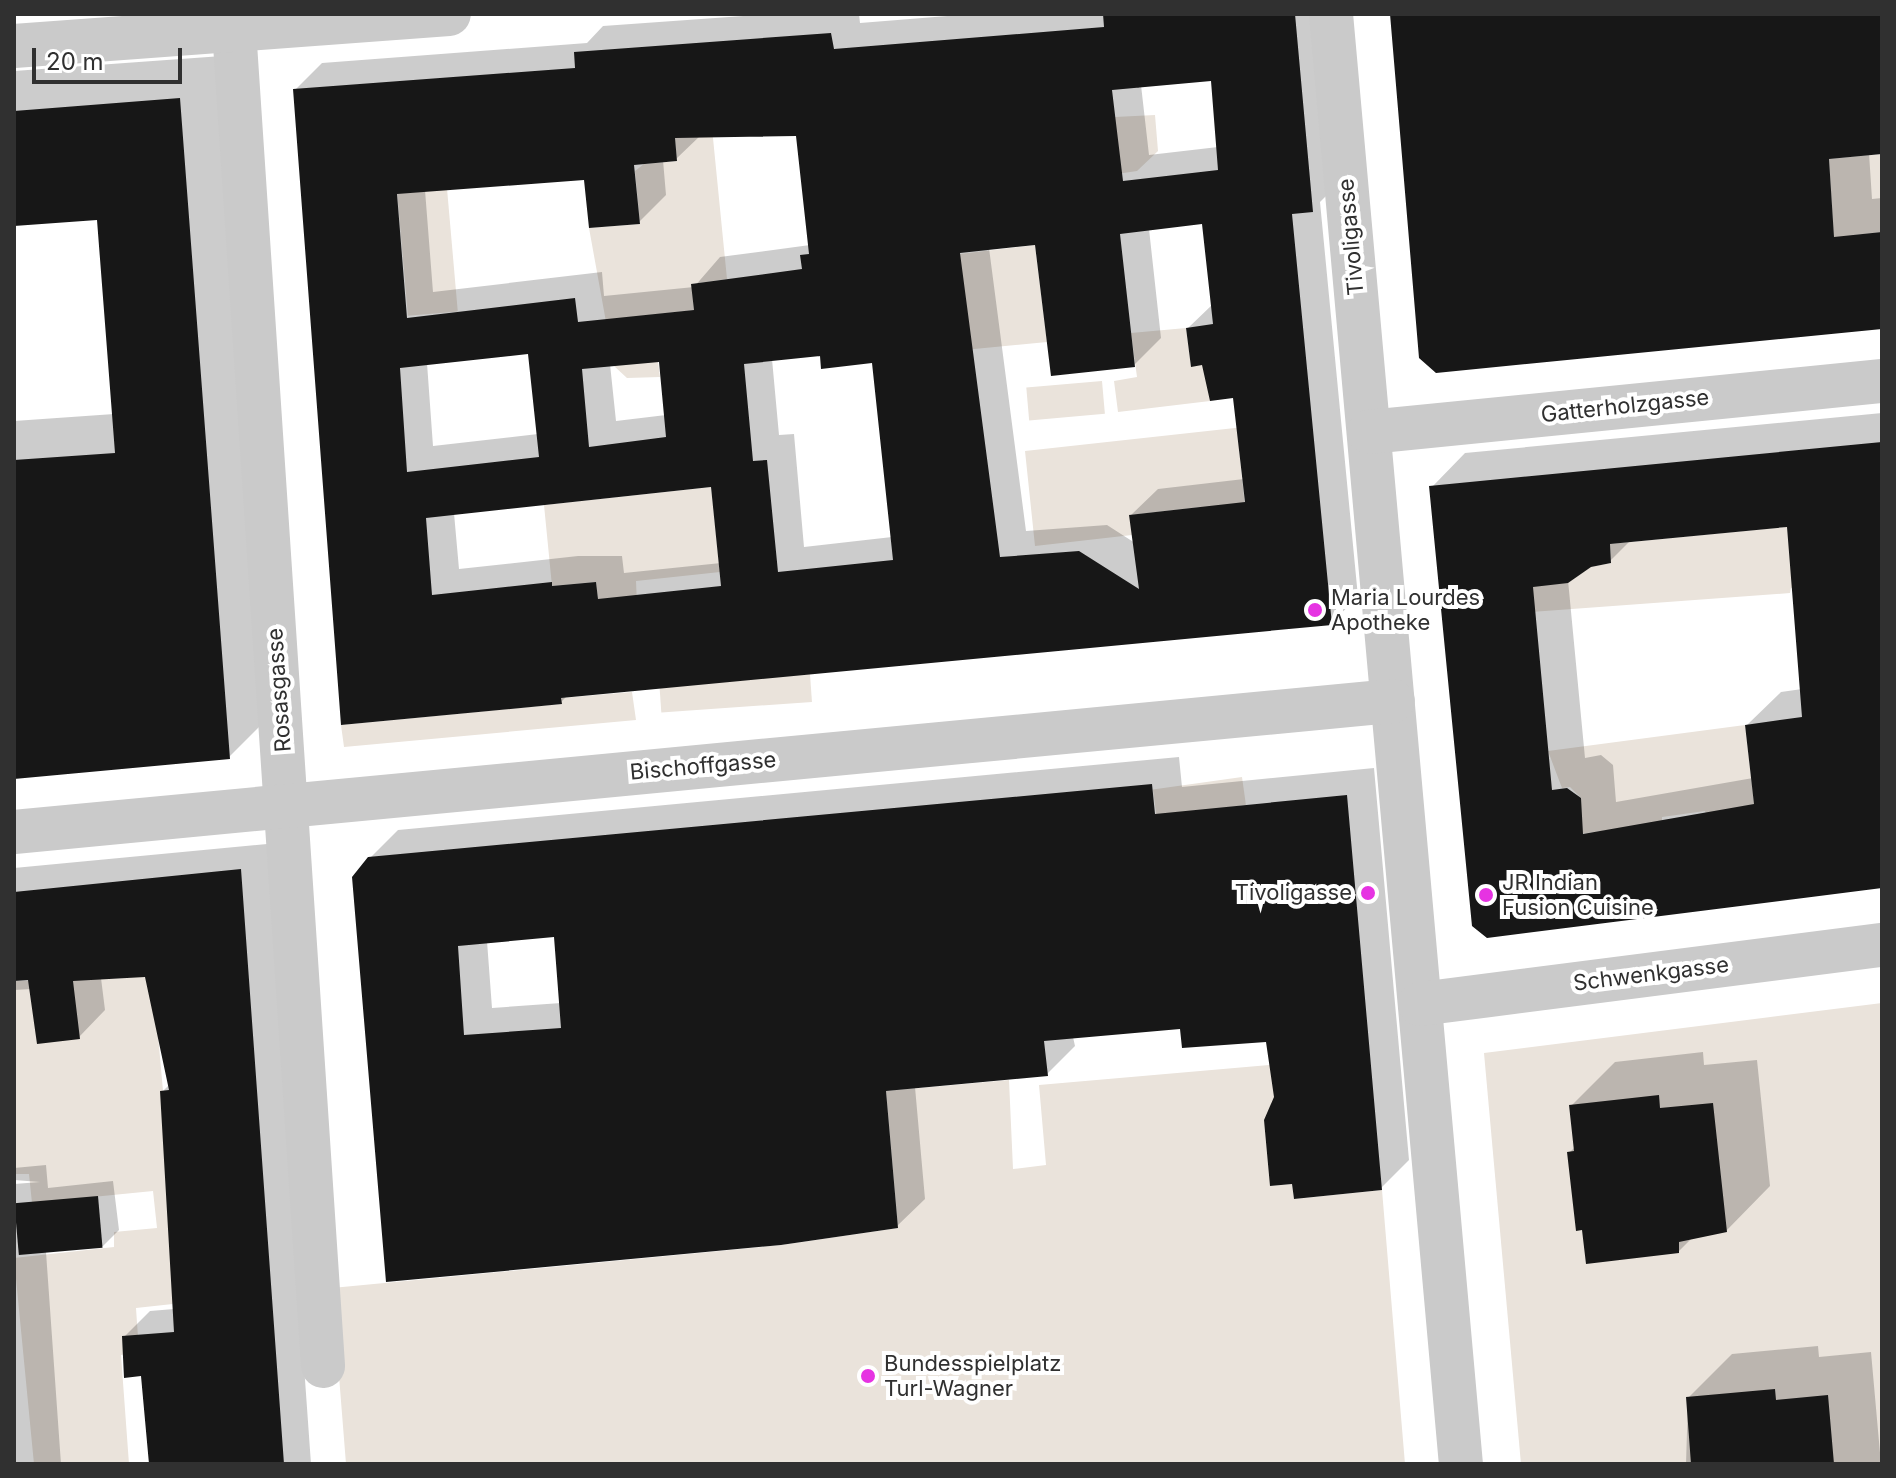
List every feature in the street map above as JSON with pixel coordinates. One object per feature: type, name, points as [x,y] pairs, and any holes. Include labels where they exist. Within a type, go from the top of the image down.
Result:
[{"type":"street","points":[[14,46],[234,21],[449,14]]},
{"type":"street","name":"Tivoligasse","points":[[1331,14],[1461,1464]]},
{"type":"street","name":"Rosasgasse","points":[[234,21],[323,1366]]},
{"type":"street","name":"Gatterholzgasse","points":[[1369,432],[1882,381]]},
{"type":"street","name":"Bischoffgasse","points":[[14,832],[1393,701]]},
{"type":"street","name":"Schwenkgasse","points":[[1420,1004],[1882,945]]},
{"type":"shaded area","points":[[1155,115],[1158,151],[1137,171],[1041,185],[1115,117]]},
{"type":"shaded area","points":[[712,128],[727,279],[692,284],[694,310],[615,319],[658,362],[660,377],[627,378],[614,366],[589,228],[640,224],[635,171],[644,164],[677,161],[674,131]]},
{"type":"shaded area","points":[[1882,154],[1882,232],[1854,235],[1834,244],[1829,159]]},
{"type":"shaded area","points":[[446,177],[458,311],[408,316],[396,181]]},
{"type":"shaded area","points":[[1035,245],[1047,342],[871,359],[960,254]]},
{"type":"shaded area","points":[[1186,328],[1191,366],[1210,364],[1210,401],[1118,412],[1114,381],[1137,377],[1131,333]]},
{"type":"shaded area","points":[[1102,381],[1105,414],[1029,420],[1026,388]]},
{"type":"shaded area","points":[[1244,427],[1239,448],[1249,548],[1201,507],[1130,515],[1132,535],[1035,546],[1025,451]]},
{"type":"shaded area","points":[[711,487],[720,572],[636,581],[637,605],[598,599],[596,582],[552,586],[544,505]]},
{"type":"shaded area","points":[[1816,524],[1882,580],[1791,588],[1790,593],[1531,612],[1527,579],[1611,563],[1610,544]]},
{"type":"shaded area","points":[[810,674],[812,702],[661,712],[659,685]]},
{"type":"shaded area","points":[[632,692],[636,720],[344,747],[341,725],[561,704],[561,698]]},
{"type":"shaded area","points":[[1745,725],[1755,811],[1707,817],[1705,811],[1662,817],[1662,823],[1557,837],[1581,798],[1570,787],[1562,788],[1548,751]]},
{"type":"shaded area","points":[[1242,777],[1246,805],[1157,817],[1153,790]]},
{"type":"shaded area","points":[[152,968],[182,1303],[136,1308],[139,1352],[121,1355],[129,1464],[34,1464],[14,1258],[114,1247],[114,1232],[157,1228],[153,1191],[32,1203],[29,1174],[14,1174],[14,981],[129,978]]},
{"type":"shaded area","points":[[1882,1003],[1882,1464],[1521,1464],[1484,1053]]},
{"type":"shaded area","name":"Bundesspielplatz Turl-Wagner","points":[[1281,1064],[1284,1095],[1274,1097],[1275,1109],[1264,1120],[1270,1142],[1270,1186],[1292,1184],[1294,1199],[1382,1190],[1405,1464],[346,1464],[332,1288],[781,1245],[898,1228],[886,1091],[1009,1080],[1013,1169],[1046,1165],[1039,1085]]},
{"type":"building","points":[[1103,14],[1295,14],[1313,212],[1292,214],[1332,625],[561,698],[562,704],[341,725],[293,89],[575,68],[574,52],[831,33],[834,49],[1104,27]],"holes":[[[1211,81],[1218,170],[1123,181],[1112,90]],[[796,136],[809,254],[800,255],[802,269],[691,284],[694,310],[578,322],[575,298],[407,318],[397,194],[584,180],[589,228],[640,224],[634,165],[677,161],[675,138]],[[1202,224],[1213,324],[1186,328],[1191,367],[1202,365],[1210,401],[1233,398],[1245,502],[1129,515],[1139,589],[1079,551],[1000,557],[960,253],[1035,245],[1051,376],[1135,367],[1120,234]],[[528,354],[539,457],[407,472],[400,368]],[[820,356],[821,369],[872,363],[893,560],[778,572],[767,460],[753,461],[744,364]],[[659,362],[666,437],[589,447],[582,369]],[[711,487],[721,586],[598,599],[596,582],[552,586],[552,582],[432,595],[426,518]]]},
{"type":"building","points":[[1390,14],[1882,14],[1882,154],[1829,159],[1834,237],[1882,232],[1882,329],[1436,373],[1419,358]]},
{"type":"building","points":[[180,98],[230,759],[14,779],[14,460],[115,453],[97,220],[14,226],[14,111]]},
{"type":"building","points":[[1882,442],[1882,888],[1487,938],[1472,926],[1429,486]],"holes":[[[1787,527],[1802,717],[1745,725],[1754,804],[1583,834],[1581,798],[1567,788],[1552,790],[1533,587],[1568,583],[1591,567],[1611,563],[1610,544]]]},
{"type":"building","points":[[1152,784],[1155,814],[1347,795],[1382,1190],[1294,1199],[1292,1184],[1270,1186],[1264,1120],[1274,1097],[1266,1042],[1182,1048],[1180,1029],[1044,1041],[1048,1076],[886,1091],[898,1228],[781,1245],[386,1282],[352,877],[368,857]],"holes":[[[554,937],[561,1028],[464,1035],[458,946]]]},
{"type":"building","points":[[241,869],[284,1464],[149,1464],[141,1376],[124,1378],[122,1336],[174,1332],[160,1091],[169,1090],[145,977],[73,981],[80,1039],[37,1044],[28,980],[14,981],[14,892]]},
{"type":"building","points":[[1659,1095],[1660,1108],[1713,1103],[1727,1232],[1679,1242],[1679,1253],[1586,1264],[1582,1230],[1576,1231],[1567,1152],[1574,1151],[1569,1105]]},
{"type":"building","points":[[98,1196],[103,1248],[19,1255],[14,1203]]},
{"type":"building","points":[[1775,1389],[1776,1400],[1828,1395],[1834,1464],[1691,1464],[1686,1397]]},
{"type":"place","name":"Maria Lourdes Apotheke","points":[[1315,610]]},
{"type":"place","name":"Tivoligasse","points":[[1368,893]]},
{"type":"place","name":"JR Indian Fusion Cuisine","points":[[1486,895]]},
{"type":"place","name":"Bundesspielplatz Turl-Wagner","points":[[868,1376]]}]
